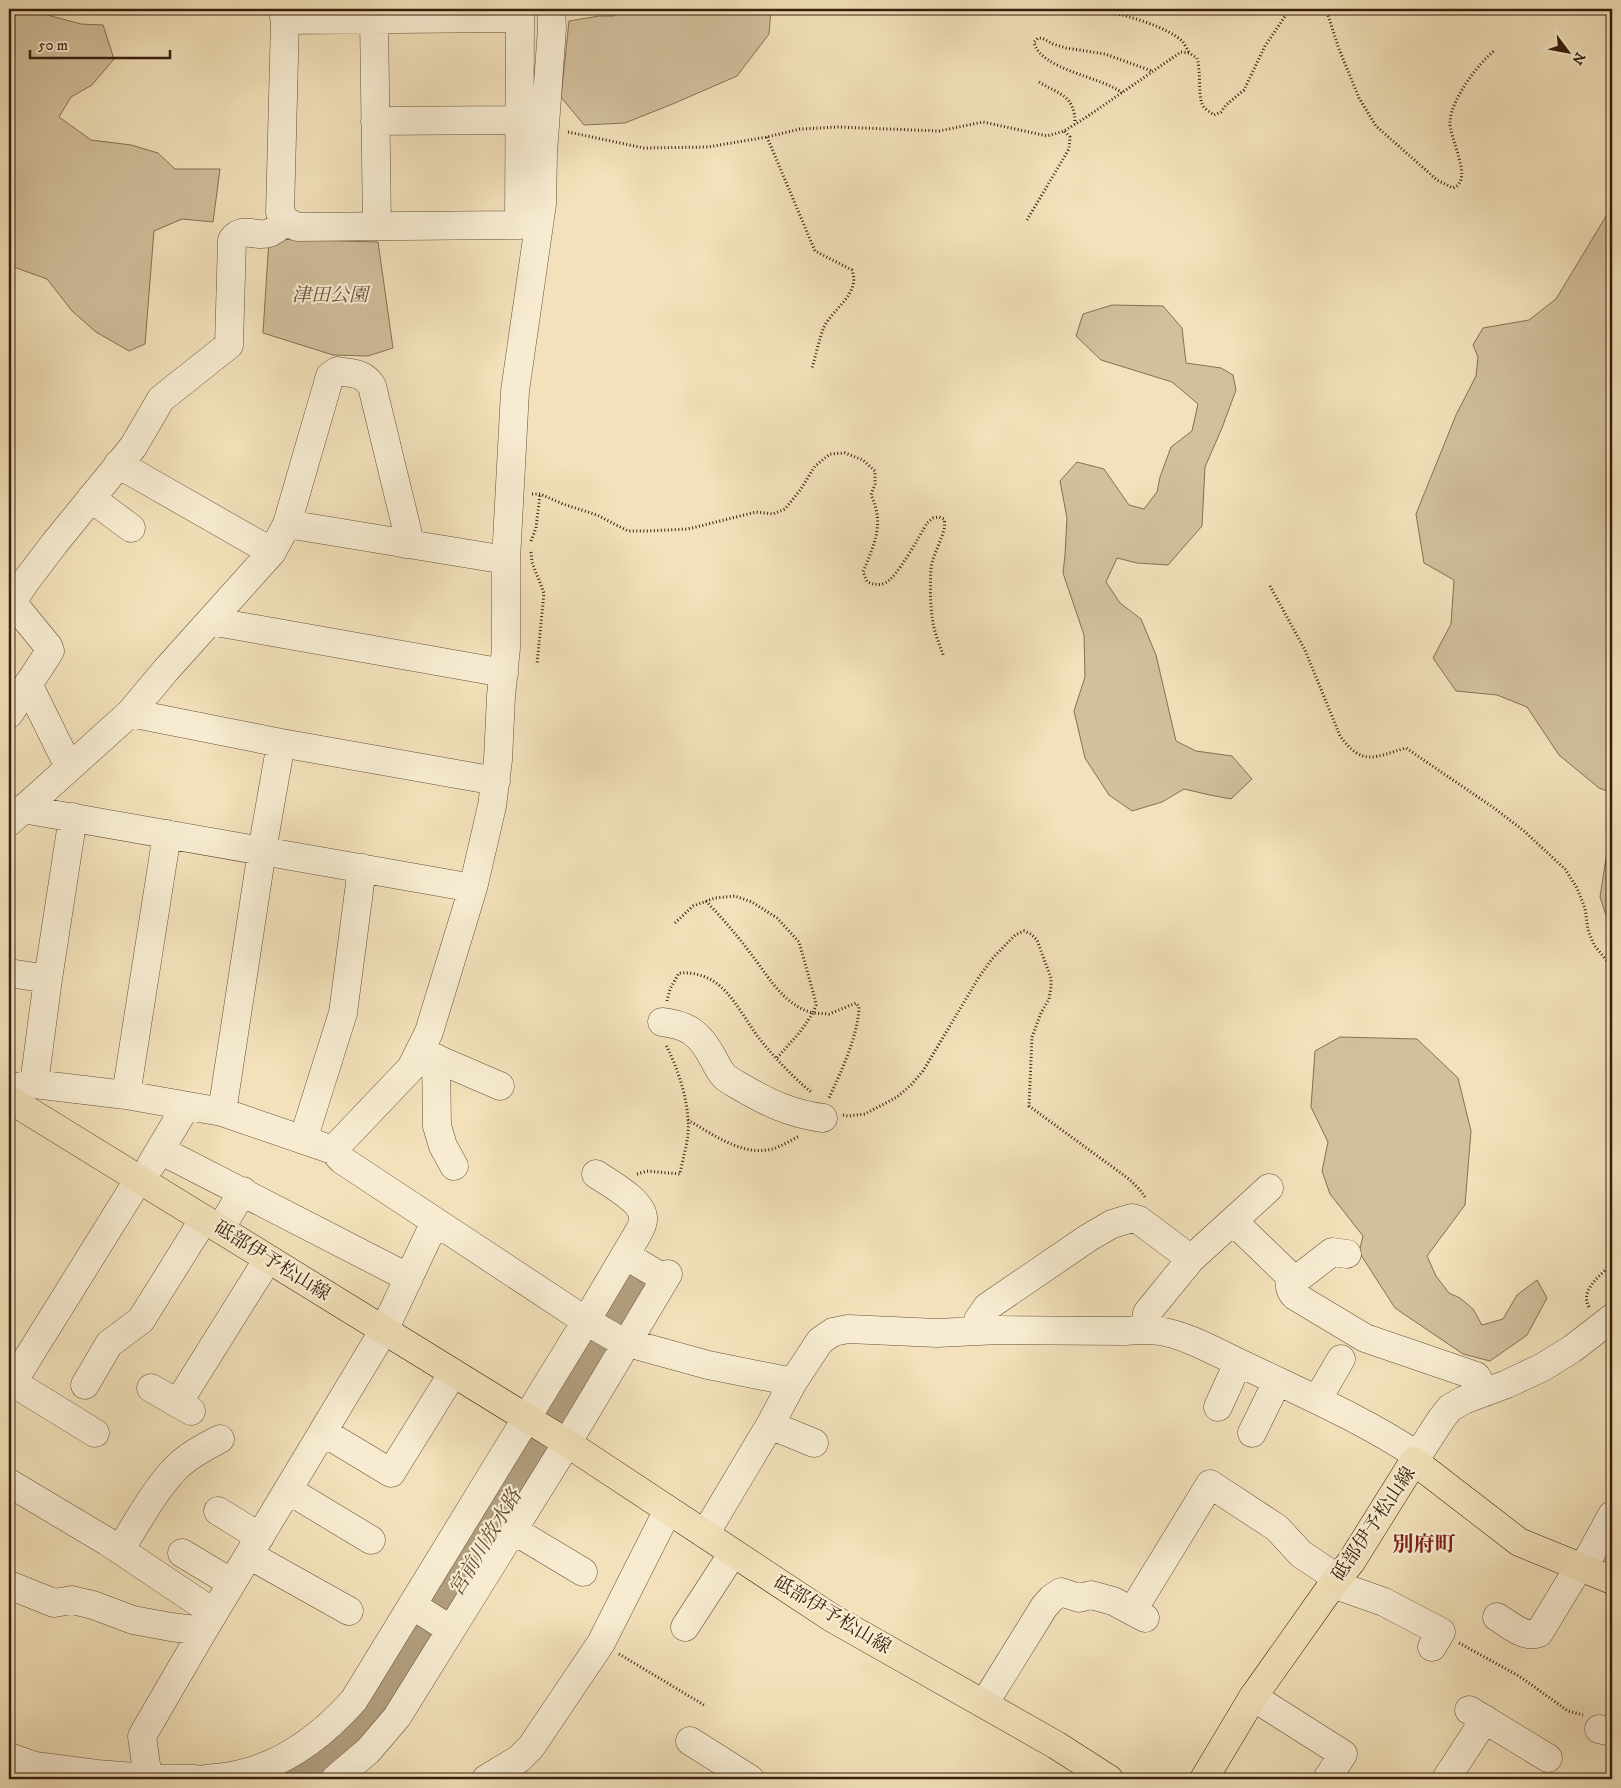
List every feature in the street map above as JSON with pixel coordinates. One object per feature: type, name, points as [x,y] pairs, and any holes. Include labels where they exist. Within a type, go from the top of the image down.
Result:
[{"type":"main road","name":"砥部伊予松山線","points":[[9,1099],[564,1441],[832,1618],[1056,1745],[1109,1779]]},
{"type":"main road","name":"砥部伊予松山線","points":[[1204,1779],[1253,1697],[1335,1581],[1351,1562],[1416,1458],[1519,1542],[1612,1580]]},
{"type":"street","points":[[532,124],[552,28],[551,9]]},
{"type":"street","points":[[454,1166],[443,1146],[437,1126],[428,1054],[429,1032],[473,888],[496,781],[506,648],[506,560],[509,496],[528,230],[532,124],[519,13],[374,19],[284,14],[280,212],[286,221],[297,227],[377,226],[528,230]]},
{"type":"street","points":[[374,19],[377,226]]},
{"type":"street","points":[[375,121],[532,124]]},
{"type":"street","points":[[9,714],[50,651],[12,602],[26,581],[141,434],[161,399],[229,345],[232,240],[236,234],[244,232],[268,234],[286,221]]},
{"type":"street","points":[[16,815],[130,713],[272,552],[287,524],[330,376],[337,371],[359,375],[367,379],[372,386],[407,530],[405,544]]},
{"type":"street","points":[[118,464],[272,552]]},
{"type":"street","points":[[91,498],[131,528]]},
{"type":"street","points":[[287,524],[506,560]]},
{"type":"street","points":[[210,621],[504,674]]},
{"type":"street","points":[[28,684],[70,767]]},
{"type":"street","points":[[130,713],[281,743],[496,781]]},
{"type":"street","points":[[222,1112],[262,851],[281,743]]},
{"type":"street","points":[[16,815],[73,818],[473,888]]},
{"type":"street","points":[[73,818],[48,979],[21,1086],[126,1095],[222,1112],[333,1150],[342,1160],[588,1323],[624,1342],[708,1365],[793,1382]]},
{"type":"street","points":[[126,1095],[167,834]]},
{"type":"street","points":[[303,1140],[342,1013],[362,868]]},
{"type":"street","points":[[9,973],[48,979]]},
{"type":"street","points":[[662,1022],[688,1028],[708,1050],[725,1076],[751,1093],[772,1104],[802,1115],[825,1114]]},
{"type":"street","points":[[428,1054],[500,1086]]},
{"type":"street","points":[[333,1150],[411,1068],[428,1054]]},
{"type":"street","points":[[94,1435],[11,1385],[186,1106]]},
{"type":"street","points":[[160,1150],[409,1278]]},
{"type":"street","points":[[206,1779],[237,1775],[286,1757],[335,1721],[354,1700],[415,1608],[628,1257],[643,1220],[641,1210],[628,1196],[596,1174]]},
{"type":"street","points":[[1144,1329],[1147,1313],[1191,1259],[1269,1188]]},
{"type":"street","points":[[86,1384],[109,1344],[141,1320],[212,1224],[243,1192]]},
{"type":"street","points":[[976,1331],[978,1320],[988,1307],[1080,1243],[1112,1224],[1132,1218],[1139,1220],[1191,1259]]},
{"type":"street","points":[[1233,1221],[1291,1277],[1301,1276],[1332,1252],[1347,1254]]},
{"type":"street","points":[[148,1779],[142,1736],[384,1330],[435,1222]]},
{"type":"street","points":[[334,1779],[368,1751],[398,1717],[449,1628],[514,1530],[564,1441],[664,1276],[628,1257]]},
{"type":"street","points":[[151,1388],[184,1407],[268,1259]]},
{"type":"street","points":[[1291,1277],[1291,1291],[1296,1296],[1365,1338],[1476,1376],[1486,1392]]},
{"type":"street","points":[[705,1534],[770,1425],[793,1382],[820,1341],[833,1332],[848,1329],[937,1333],[976,1331],[1125,1331],[1144,1329],[1161,1331],[1183,1338],[1317,1400],[1388,1436],[1416,1458],[1450,1408],[1464,1400],[1508,1384],[1543,1367],[1608,1323]]},
{"type":"street","points":[[1317,1400],[1341,1359]]},
{"type":"street","points":[[1218,1407],[1238,1363]]},
{"type":"street","points":[[323,1432],[391,1472],[453,1373]]},
{"type":"street","points":[[1252,1433],[1277,1382]]},
{"type":"street","points":[[770,1425],[814,1444]]},
{"type":"street","points":[[120,1550],[157,1492],[177,1467],[196,1452],[220,1439]]},
{"type":"street","points":[[9,1483],[120,1550],[209,1622]]},
{"type":"street","points":[[984,1704],[1044,1606],[1061,1592],[1079,1598],[1091,1595],[1113,1601],[1139,1614],[1210,1484],[1277,1528],[1301,1554],[1335,1581],[1384,1602],[1436,1640]]},
{"type":"street","points":[[288,1490],[371,1540]]},
{"type":"street","points":[[486,1779],[519,1760],[530,1747],[601,1643],[668,1510]]},
{"type":"street","points":[[218,1511],[254,1546],[349,1612]]},
{"type":"street","points":[[1496,1617],[1524,1634],[1533,1636],[1539,1633],[1612,1516]]},
{"type":"street","points":[[514,1530],[584,1572]]},
{"type":"street","points":[[182,1553],[232,1583]]},
{"type":"street","points":[[685,1627],[733,1553]]},
{"type":"street","points":[[9,1585],[54,1603],[72,1600],[93,1605],[132,1620],[171,1627],[209,1622]]},
{"type":"street","points":[[415,1608],[449,1628]]},
{"type":"street","points":[[1253,1697],[1343,1754],[1326,1779]]},
{"type":"street","points":[[1446,1779],[1477,1715],[1548,1758]]},
{"type":"street","points":[[693,1751],[750,1779]]},
{"type":"street","points":[[9,1757],[35,1766],[97,1774],[148,1779],[195,1779]]},
{"type":"path","points":[[1085,9],[1089,12],[1113,11],[1153,24],[1171,33],[1184,43],[1189,53]]},
{"type":"path","points":[[1238,9],[1244,11],[1252,9]]},
{"type":"path","points":[[532,124],[644,148],[708,147],[767,137],[800,129],[838,127],[939,131],[983,122],[1047,136],[1064,131],[1182,52],[1189,53],[1197,58],[1202,104],[1214,115],[1221,112],[1226,105],[1244,90],[1265,46],[1290,9]]},
{"type":"path","points":[[1326,9],[1339,49],[1359,98],[1376,126],[1437,180],[1453,188],[1458,186],[1462,176],[1460,160],[1451,132],[1450,120],[1454,107],[1472,74],[1494,50]]},
{"type":"path","points":[[1122,93],[1113,87],[1071,72],[1048,59],[1035,48],[1034,42],[1038,38],[1042,38],[1053,44],[1104,54],[1153,72]]},
{"type":"path","points":[[1039,82],[1070,100],[1075,110],[1075,124]]},
{"type":"path","points":[[1027,220],[1069,149],[1070,137],[1064,131]]},
{"type":"path","points":[[767,137],[814,251],[852,270],[855,277],[850,291],[841,306],[831,314],[824,328],[812,368]]},
{"type":"path","points":[[509,496],[540,494],[597,515],[628,531],[688,529],[756,512],[773,514],[785,509],[801,489],[815,466],[830,454],[845,453],[863,460],[876,471],[875,484],[871,496],[877,507],[878,523],[874,545],[863,572],[867,582],[878,586],[888,582],[928,523],[933,518],[939,516],[944,519],[943,532],[931,567],[933,624],[944,657]]},
{"type":"path","points":[[537,664],[544,592],[532,562],[530,544],[536,528],[540,494]]},
{"type":"path","points":[[1270,586],[1305,650],[1340,736],[1348,746],[1357,754],[1368,758],[1406,748],[1494,808],[1524,832],[1565,869],[1577,888],[1585,908],[1588,930],[1594,945],[1612,967]]},
{"type":"path","points":[[675,924],[693,906],[715,898],[735,896],[752,902],[777,918],[792,932],[799,942],[816,1005],[800,1032],[777,1058]]},
{"type":"path","points":[[688,1120],[723,1140],[753,1151],[777,1148],[812,1129],[821,1123],[825,1114],[827,1102],[840,1076],[859,1018],[859,1007],[856,1003],[828,1014],[813,1013],[789,1002],[706,901]]},
{"type":"path","points":[[825,1114],[848,1116],[865,1114],[897,1097],[911,1085],[923,1071],[978,977],[1015,935],[1024,931],[1031,934],[1037,940],[1051,978],[1049,999],[1041,1013],[1032,1037],[1029,1106],[1129,1179],[1140,1190],[1145,1197],[1139,1220]]},
{"type":"path","points":[[1608,1323],[1586,1302],[1589,1288],[1612,1264]]},
{"type":"path","points":[[1436,1640],[1519,1676],[1568,1711],[1599,1725]]},
{"type":"path","points":[[601,1643],[704,1704]]},
{"type":"green space","points":[[9,9],[32,9],[36,12],[81,24],[103,25],[114,59],[92,85],[71,97],[59,117],[91,140],[131,145],[158,153],[175,169],[220,169],[213,222],[182,219],[154,231],[145,344],[129,351],[96,332],[72,311],[47,279],[11,266],[9,268]]},
{"type":"green space","points":[[624,9],[771,9],[769,34],[737,76],[625,123],[584,125],[561,97],[569,21],[599,16],[614,16]]},
{"type":"green space","points":[[1612,197],[1612,793],[1599,788],[1559,755],[1527,707],[1497,695],[1456,691],[1433,658],[1451,624],[1454,580],[1424,563],[1416,514],[1456,415],[1476,376],[1478,357],[1473,345],[1483,328],[1529,320],[1556,299],[1608,213]]},
{"type":"green space","name":"津田公園","points":[[269,239],[378,242],[393,348],[368,356],[333,355],[263,333]]},
{"type":"green space","points":[[1112,305],[1163,306],[1182,328],[1186,363],[1221,368],[1233,375],[1236,390],[1205,467],[1202,526],[1168,565],[1137,563],[1117,558],[1106,582],[1120,603],[1141,619],[1156,655],[1176,741],[1196,751],[1232,756],[1252,779],[1231,799],[1184,789],[1162,802],[1132,811],[1109,795],[1085,758],[1074,711],[1085,677],[1084,635],[1063,573],[1067,518],[1060,481],[1077,462],[1104,469],[1129,505],[1144,509],[1157,492],[1160,477],[1171,447],[1192,431],[1198,404],[1172,382],[1101,360],[1076,336],[1083,314]]},
{"type":"green space","points":[[1612,853],[1612,933],[1600,897],[1606,858]]},
{"type":"green space","points":[[1340,1037],[1417,1039],[1458,1078],[1471,1131],[1465,1205],[1427,1256],[1436,1276],[1449,1293],[1460,1298],[1473,1309],[1482,1325],[1503,1319],[1517,1295],[1537,1280],[1547,1298],[1527,1335],[1490,1361],[1463,1354],[1395,1308],[1359,1252],[1363,1236],[1330,1194],[1322,1171],[1328,1142],[1311,1107],[1315,1051]]},
{"type":"water","name":"宮前川放水路","points":[[631,1271],[653,1285],[398,1703],[333,1770],[319,1779],[243,1779],[313,1749]]},
{"type":"district","name":"別府町","points":[[1424,1545]]}]
